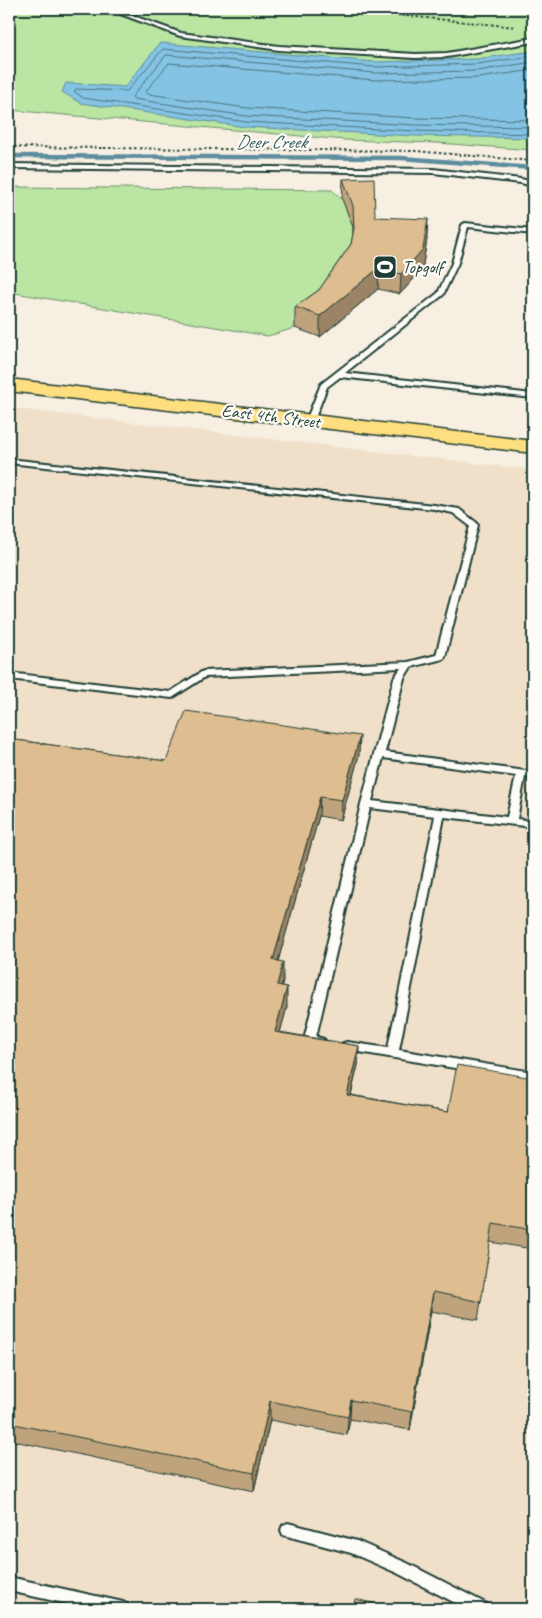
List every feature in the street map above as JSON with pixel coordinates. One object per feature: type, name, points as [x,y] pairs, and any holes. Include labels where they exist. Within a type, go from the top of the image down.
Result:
[{"type":"main road","name":"East 4th Street","points":[[9,385],[533,447]]},
{"type":"lane","points":[[110,9],[180,34],[242,44],[289,48],[415,56],[463,53],[533,40]]},
{"type":"lane","points":[[9,166],[433,171],[533,184]]},
{"type":"lane","points":[[310,421],[324,386],[441,294],[455,263],[465,225],[533,232]]},
{"type":"lane","points":[[339,375],[533,396]]},
{"type":"lane","points":[[9,461],[456,511],[474,525],[440,657],[408,665],[203,674],[172,695],[9,676]]},
{"type":"lane","points":[[408,665],[399,678],[379,754],[310,1040],[533,1077]]},
{"type":"lane","points":[[379,754],[533,775]]},
{"type":"lane","points":[[511,822],[521,774]]},
{"type":"lane","points":[[366,804],[533,824]]},
{"type":"lane","points":[[393,1054],[440,814]]},
{"type":"lane","points":[[288,1530],[352,1546],[402,1568],[482,1609]]},
{"type":"lane","points":[[9,1584],[123,1609]]},
{"type":"path","points":[[337,9],[516,27]]},
{"type":"path","points":[[9,147],[415,152],[533,161]]},
{"type":"shaded area","points":[[9,408],[533,470],[533,1609],[9,1609]]},
{"type":"green space","points":[[9,9],[533,9],[533,150],[437,143],[345,140],[9,110]]},
{"type":"green space","points":[[9,187],[332,190],[342,199],[353,227],[354,248],[318,311],[295,328],[268,336],[9,292]]},
{"type":"water","points":[[160,43],[375,62],[476,59],[533,51],[533,138],[415,136],[245,127],[81,103],[62,92],[66,83],[125,87]]},
{"type":"building","points":[[374,178],[375,217],[428,219],[423,249],[401,274],[379,268],[320,316],[295,307],[319,290],[351,244],[354,228],[353,206],[343,179]]},
{"type":"building","points":[[186,711],[360,736],[342,800],[320,797],[273,960],[283,962],[277,985],[287,987],[275,1032],[359,1046],[347,1095],[448,1112],[457,1065],[533,1078],[533,1230],[493,1223],[481,1302],[433,1292],[412,1412],[351,1400],[348,1417],[270,1401],[254,1473],[9,1423],[9,739],[166,761]]},
{"type":"building","points":[[355,1599],[398,1609],[353,1609]]},
{"type":"building","points":[[9,1605],[28,1609],[9,1609]]},
{"type":"waterway","name":"Deer Creek","points":[[9,156],[401,158],[533,168]]},
{"type":"place","name":"Topgolf","points":[[385,267]]}]
